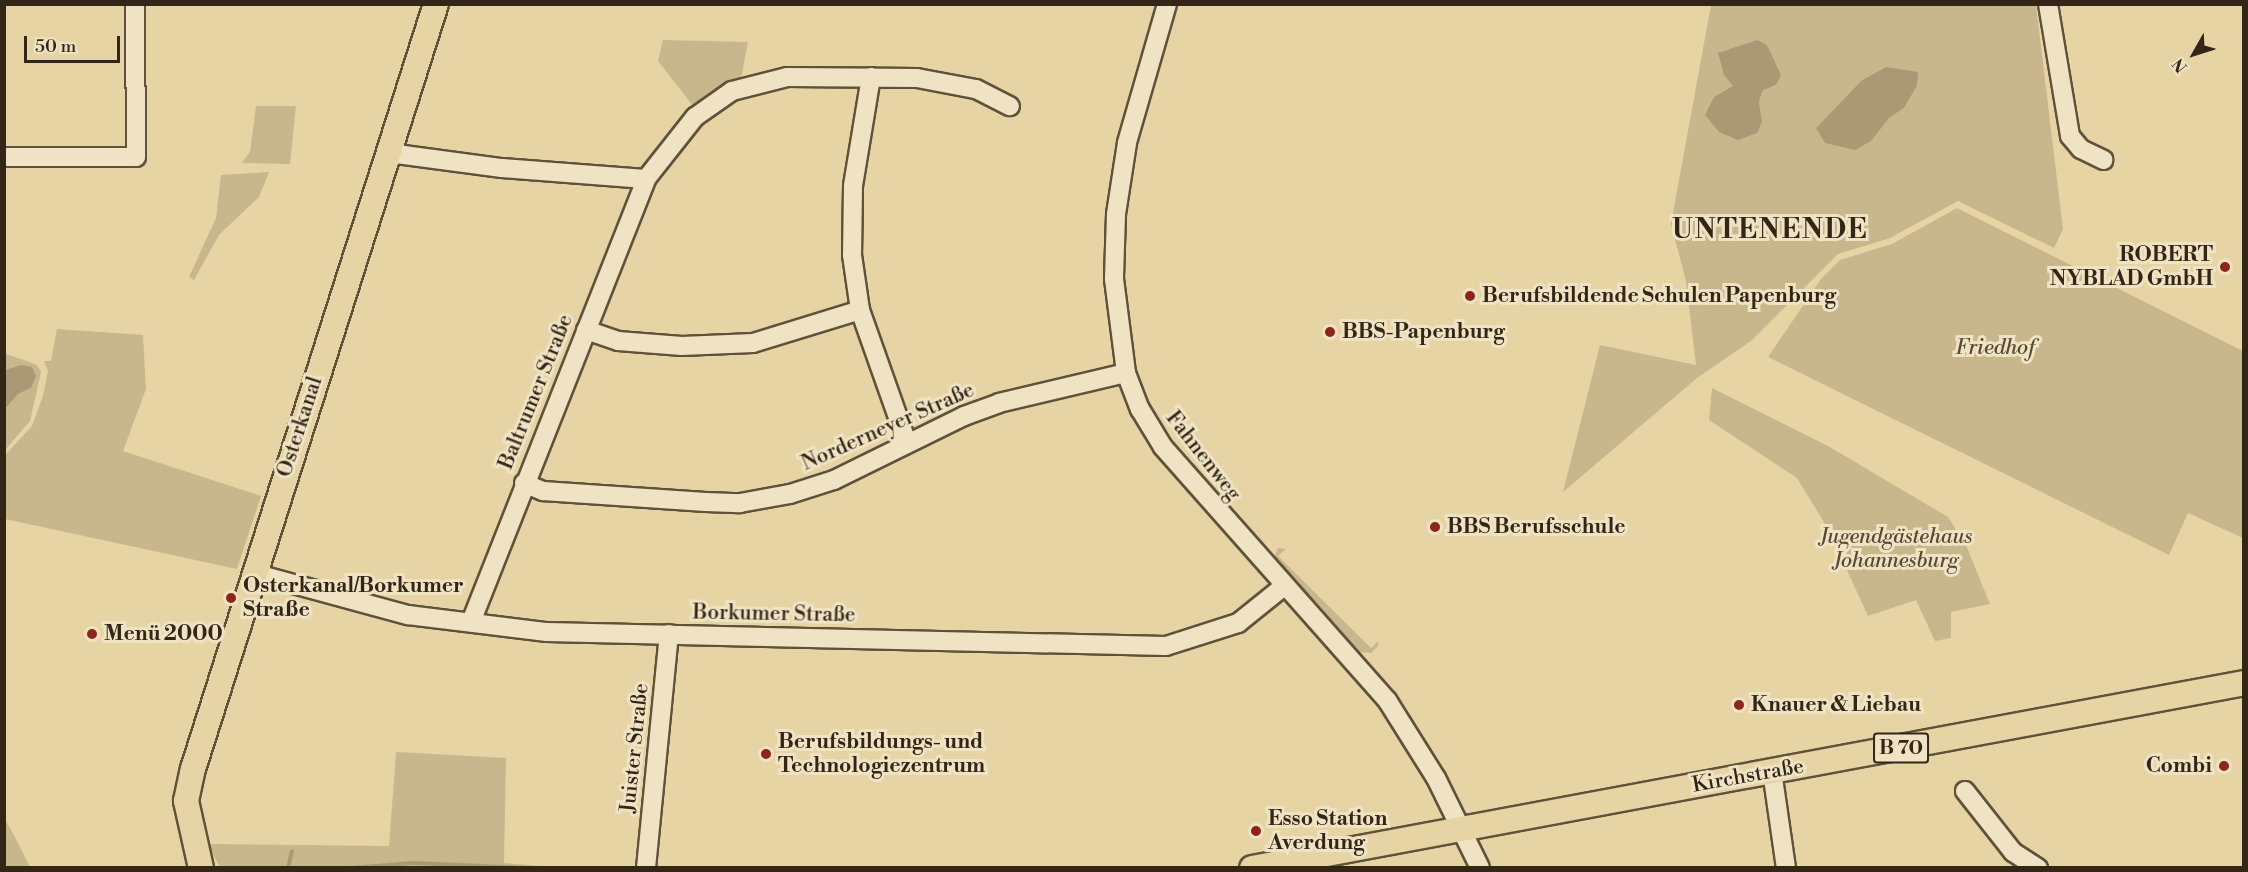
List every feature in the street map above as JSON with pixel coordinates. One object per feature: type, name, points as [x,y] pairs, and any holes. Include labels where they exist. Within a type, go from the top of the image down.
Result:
[{"type":"main road","name":"Osterkanal","points":[[201,862],[186,801],[253,573],[436,4]]},
{"type":"main road","name":"Kirchstraße","points":[[1252,867],[2244,683]]},
{"type":"street","points":[[4,157],[136,156],[135,4]]},
{"type":"street","name":"Fahnenweg","points":[[1167,4],[1127,143],[1116,214],[1114,279],[1126,373],[1140,409],[1163,447],[1284,586],[1388,700],[1436,778],[1480,867]]},
{"type":"street","points":[[2048,4],[2070,136],[2081,149],[2104,160]]},
{"type":"street","name":"Baltrumer Straße","points":[[471,622],[646,178],[695,117],[732,91],[787,77],[917,78],[976,89],[1010,106]]},
{"type":"street","points":[[870,77],[853,186],[852,255],[860,310],[907,443]]},
{"type":"street","points":[[389,153],[502,168],[646,178]]},
{"type":"street","points":[[586,330],[618,341],[681,346],[753,343],[860,310]]},
{"type":"street","name":"Norderneyer Straße","points":[[524,483],[543,491],[740,503],[834,480],[907,443],[999,403],[1126,373]]},
{"type":"street","name":"Borkumer Straße","points":[[253,573],[408,615],[547,632],[1166,646],[1238,623],[1284,586]]},
{"type":"street","name":"Juister Straße","points":[[646,867],[669,634]]},
{"type":"street","points":[[1772,771],[1786,867]]},
{"type":"street","points":[[1965,791],[2013,852],[2038,867]]},
{"type":"green space","points":[[1711,5],[2036,5],[2063,229],[2054,248],[1958,201],[1890,238],[1838,254],[1751,341],[1697,378],[1563,492],[1600,345],[1696,365],[1686,281],[1671,224]],"holes":[[[1767,45],[1776,85],[1763,89],[1759,101],[1762,122],[1734,86]],[[1886,67],[1917,86],[1904,108],[1889,118],[1816,128],[1862,80]]]},
{"type":"green space","points":[[663,40],[748,42],[741,79],[694,107],[658,61]]},
{"type":"green space","points":[[256,106],[296,106],[290,164],[242,163],[250,152]]},
{"type":"green space","points":[[269,172],[259,197],[219,235],[194,280],[189,277],[216,218],[221,175]]},
{"type":"green space","name":"Friedhof","points":[[1957,208],[2243,351],[2243,538],[2188,513],[2169,555],[1768,357],[1821,279],[1840,260],[1892,244]]},
{"type":"green space","points":[[57,329],[143,335],[146,389],[123,451],[261,496],[237,569],[5,519],[5,455],[32,426],[43,396],[48,371],[44,361],[51,361]]},
{"type":"green space","points":[[4,353],[37,365],[41,372],[30,421],[5,450],[5,409],[18,394],[31,388],[20,365],[5,370]]},
{"type":"green space","name":"Jugendgästehaus Johannesburg","points":[[1712,388],[1828,446],[1948,517],[1966,545],[1990,604],[1951,612],[1951,638],[1935,641],[1916,600],[1868,616],[1827,527],[1797,478],[1709,420]]},
{"type":"green space","points":[[1278,548],[1286,549],[1278,556],[1371,648],[1378,641],[1378,646],[1371,653],[1359,652],[1272,562]]},
{"type":"green space","points":[[396,752],[506,758],[504,863],[552,867],[220,867],[207,844],[389,846]]},
{"type":"green space","points":[[4,817],[16,839],[30,867],[5,867]]},
{"type":"shaded area","points":[[1757,40],[1767,45],[1781,75],[1776,85],[1763,90],[1759,101],[1762,122],[1757,133],[1738,140],[1719,132],[1705,115],[1714,97],[1733,86],[1724,75],[1718,53]]},
{"type":"shaded area","points":[[1886,67],[1918,72],[1917,86],[1904,108],[1889,118],[1871,141],[1855,150],[1825,143],[1816,128],[1862,80]]},
{"type":"shaded area","points":[[20,365],[32,367],[36,376],[31,388],[18,394],[5,409],[5,370]]},
{"type":"waterway","points":[[288,868],[292,851]]},
{"type":"waterway","points":[[350,868],[414,863],[523,868]]},
{"type":"place","name":"ROBERT NYBLAD GmbH","points":[[2225,267]]},
{"type":"place","name":"Berufsbildende Schulen Papenburg","points":[[1470,296]]},
{"type":"place","name":"BBS-Papenburg","points":[[1330,332]]},
{"type":"place","name":"BBS Berufsschule","points":[[1435,527]]},
{"type":"place","name":"Osterkanal/Borkumer Straße","points":[[231,598]]},
{"type":"place","name":"Menü 2000","points":[[92,634]]},
{"type":"place","name":"Knauer & Liebau","points":[[1739,705]]},
{"type":"place","name":"Berufsbildungs- und Technologiezentrum","points":[[766,754]]},
{"type":"place","name":"Combi","points":[[2224,766]]},
{"type":"place","name":"Esso Station Averdung","points":[[1256,831]]},
{"type":"district","name":"UNTENENDE","points":[[1770,231]]}]
